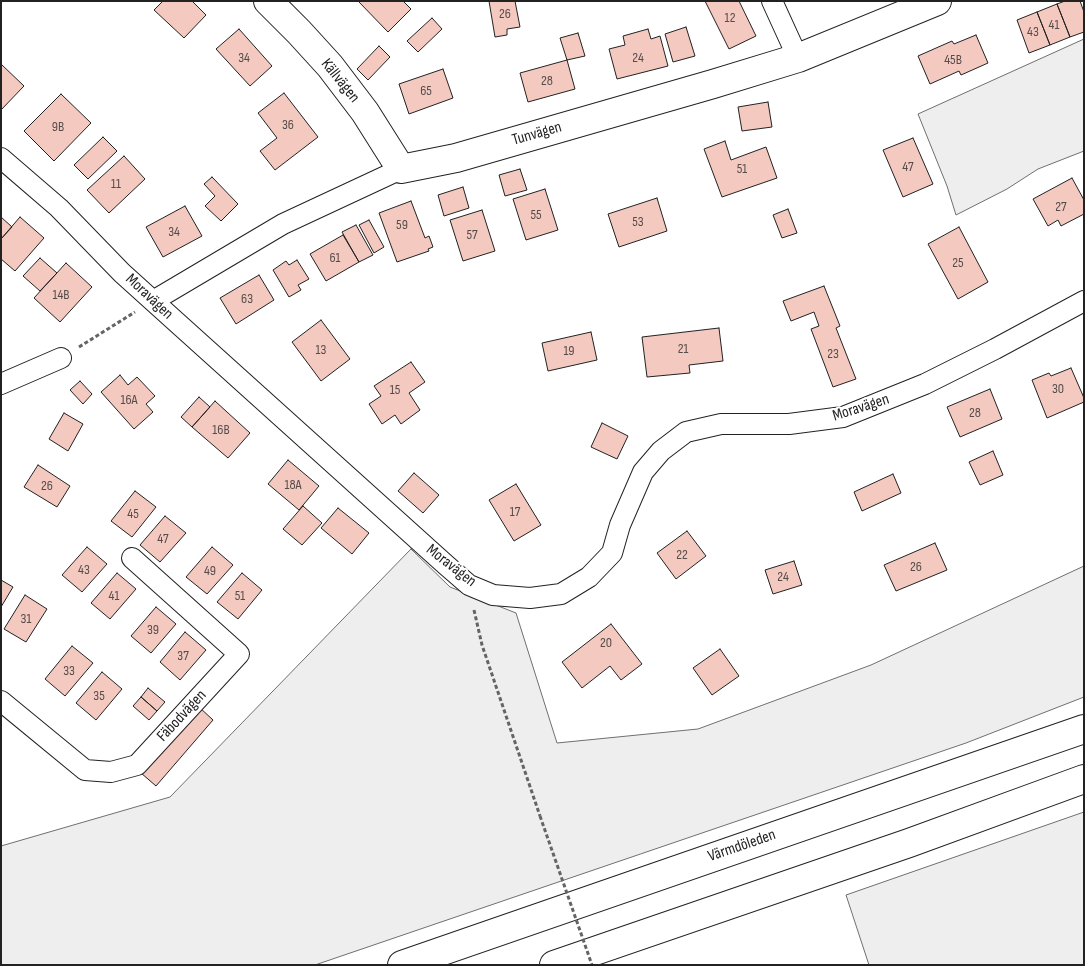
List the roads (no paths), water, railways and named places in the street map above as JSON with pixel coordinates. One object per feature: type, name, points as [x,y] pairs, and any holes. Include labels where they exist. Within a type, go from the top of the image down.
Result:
[{"type":"main road","name":"Källvägen","points":[[268,1],[330,66],[366,112],[401,169]]},
{"type":"main road","name":"Tunvägen","points":[[401,169],[456,158],[798,58],[937,1]]},
{"type":"main road","name":"Värmdöleden","points":[[402,965],[1084,729]]},
{"type":"main road","points":[[554,965],[909,843],[1084,779]]},
{"type":"street","points":[[772,1],[798,58]]},
{"type":"street","name":"Moravägen","points":[[1,158],[59,208],[152,301],[276,414],[469,585],[493,595],[530,598],[561,594],[589,577],[612,553],[620,524],[643,472],[661,451],[686,432],[720,424],[789,424],[843,417],[925,384],[1084,301]]},
{"type":"street","name":"Tunvägen","points":[[152,301],[283,224],[401,169]]},
{"type":"street","points":[[1,384],[61,358]]},
{"type":"street","name":"Fäbodvägen","points":[[1,701],[85,770],[110,772],[137,765],[238,654],[132,558]]}]
